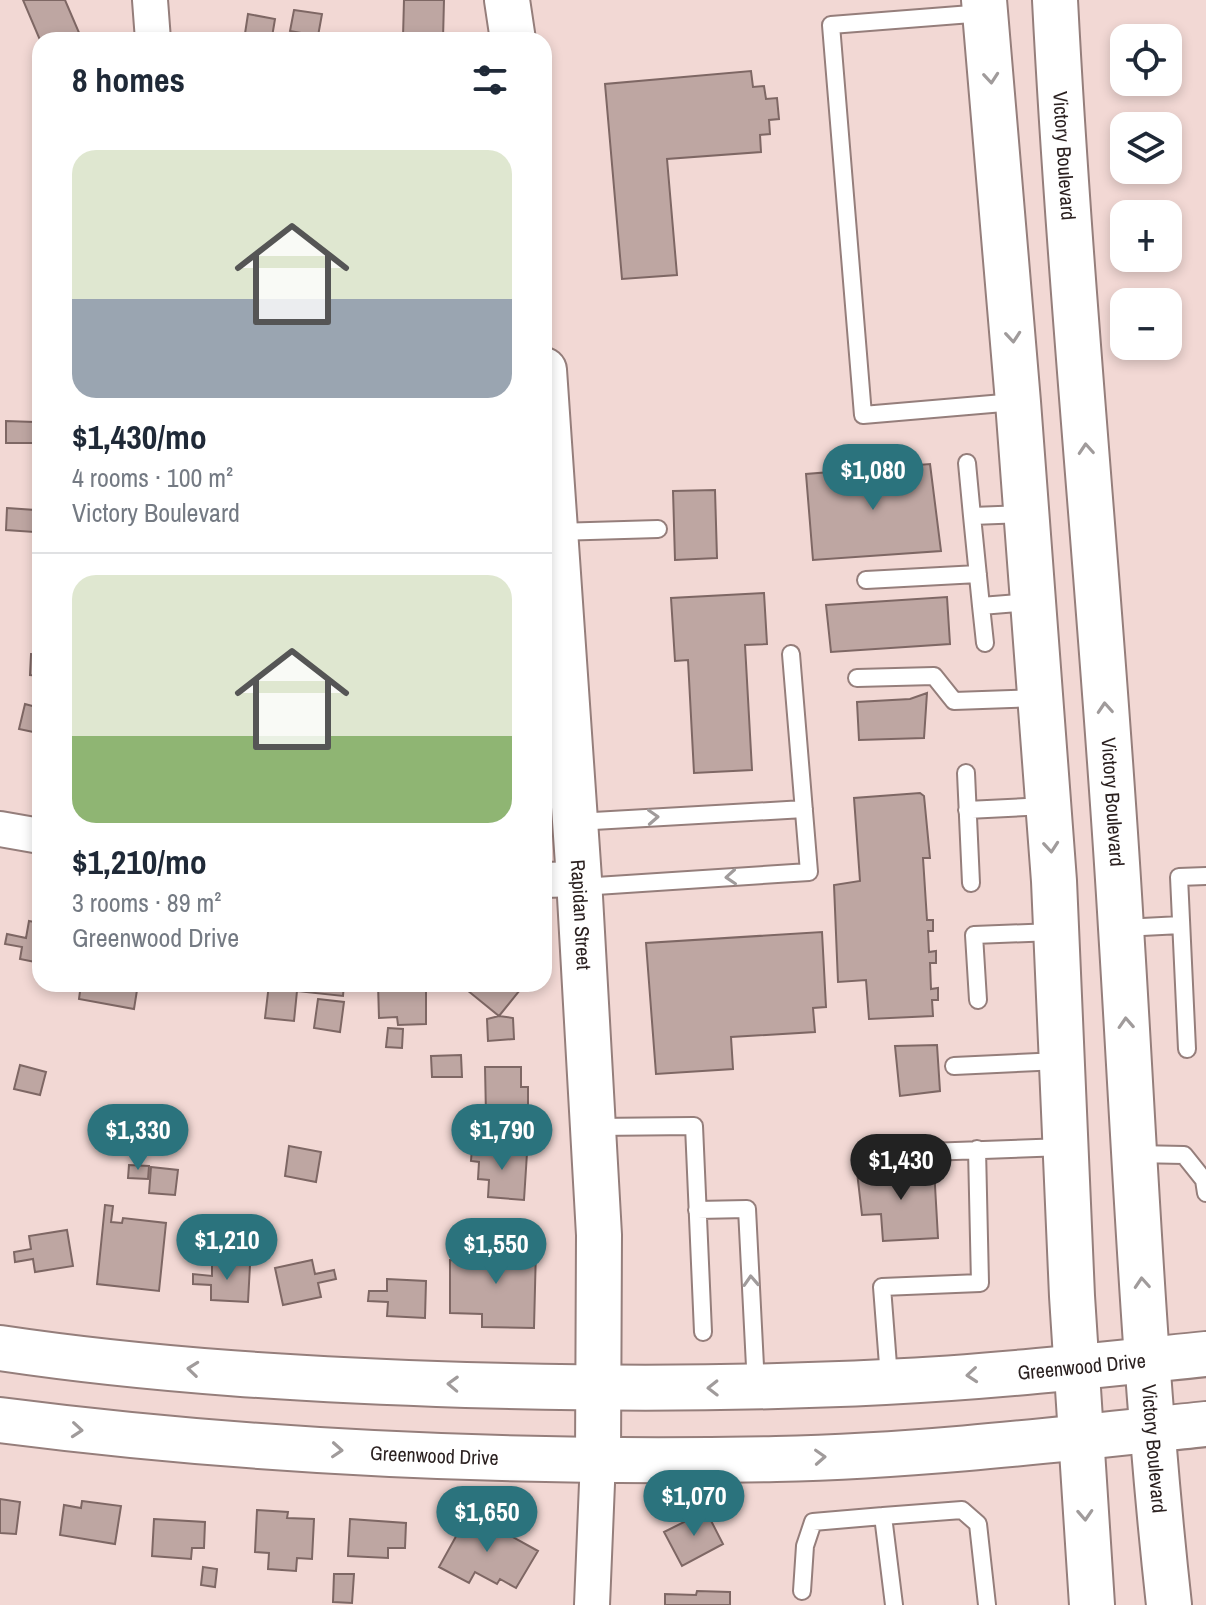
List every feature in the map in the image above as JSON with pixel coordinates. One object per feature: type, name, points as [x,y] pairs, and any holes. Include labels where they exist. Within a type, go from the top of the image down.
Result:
[{"type":"main road","points":[[507,0],[512,32]]},
{"type":"main road","name":"Victory Boulevard","points":[[1055,0],[1121,928],[1146,1360],[1169,1605]]},
{"type":"main road","points":[[985,6],[1048,805],[1072,1296],[1092,1605]]},
{"type":"main road","name":"Rapidan Street","points":[[552,488],[575,822],[567,882],[593,1127],[599,1235],[598,1459]]},
{"type":"main road","name":"Greenwood Drive","points":[[0,1348],[345,1381],[600,1389],[889,1382],[1206,1354]]},
{"type":"main road","name":"Greenwood Drive","points":[[0,1420],[200,1441],[392,1454],[598,1459],[778,1459],[922,1452],[1206,1424]]},
{"type":"street","points":[[150,0],[152,32]]},
{"type":"street","points":[[0,829],[32,835]]},
{"type":"street","points":[[592,1605],[598,1459]]},
{"type":"lane","points":[[985,6],[831,25],[863,415],[1018,402]]},
{"type":"lane","points":[[967,463],[985,643]]},
{"type":"lane","points":[[972,516],[1026,514]]},
{"type":"lane","points":[[555,532],[658,529]]},
{"type":"lane","points":[[866,580],[978,574]]},
{"type":"lane","points":[[981,606],[1033,602]]},
{"type":"lane","points":[[567,882],[809,872],[791,654]]},
{"type":"lane","points":[[857,678],[934,676],[954,701],[1040,698]]},
{"type":"lane","points":[[966,773],[971,883]]},
{"type":"lane","points":[[967,810],[1048,805]]},
{"type":"lane","points":[[575,822],[804,809]]},
{"type":"lane","points":[[1187,1049],[1179,877],[1206,876]]},
{"type":"lane","points":[[1121,928],[1181,925]]},
{"type":"lane","points":[[978,1000],[974,935],[1056,932]]},
{"type":"lane","points":[[954,1066],[1062,1061]]},
{"type":"lane","points":[[593,1127],[694,1126],[703,1332]]},
{"type":"lane","points":[[900,1153],[1066,1147]]},
{"type":"lane","points":[[889,1382],[882,1287],[980,1283],[977,1149]]},
{"type":"lane","points":[[1133,1154],[1184,1155],[1204,1180],[1206,1193]]},
{"type":"lane","points":[[697,1210],[747,1209],[756,1387]]},
{"type":"lane","points":[[802,1591],[805,1546],[813,1522],[962,1510],[978,1524],[987,1605]]},
{"type":"lane","points":[[883,1516],[894,1605]]},
{"type":"building","points":[[23,0],[65,0],[79,32],[37,32]]},
{"type":"building","points":[[404,0],[444,0],[443,32],[403,32]]},
{"type":"building","points":[[294,10],[322,14],[319,32],[290,31]]},
{"type":"building","points":[[248,14],[275,19],[273,32],[245,32]]},
{"type":"building","points":[[751,71],[753,87],[764,86],[766,99],[777,98],[779,119],[769,120],[770,134],[760,135],[761,152],[667,159],[677,275],[622,279],[605,84]]},
{"type":"building","points":[[6,421],[32,422],[32,443],[6,443]]},
{"type":"building","points":[[930,464],[941,551],[813,560],[806,474]]},
{"type":"building","points":[[715,490],[717,558],[675,560],[673,491]]},
{"type":"building","points":[[7,508],[32,510],[32,532],[6,530]]},
{"type":"building","points":[[764,593],[767,644],[745,645],[752,770],[694,773],[688,660],[675,661],[671,598]]},
{"type":"building","points":[[947,597],[950,644],[831,652],[826,605]]},
{"type":"building","points":[[927,693],[924,738],[859,740],[857,702],[910,699]]},
{"type":"building","points":[[25,704],[32,706],[32,732],[19,729]]},
{"type":"building","points":[[920,793],[924,796],[930,858],[923,858],[927,920],[933,920],[933,931],[928,931],[929,952],[936,951],[936,963],[930,963],[931,989],[938,988],[938,1000],[932,1000],[933,1016],[869,1019],[866,980],[838,982],[834,885],[860,881],[854,798]]},
{"type":"building","points":[[29,921],[32,922],[32,961],[20,959],[22,947],[5,944],[7,934],[26,938]]},
{"type":"building","points":[[822,932],[826,1007],[813,1008],[815,1032],[731,1037],[733,1069],[656,1074],[646,943]]},
{"type":"building","points":[[80,992],[137,992],[134,1009],[79,999]]},
{"type":"building","points":[[268,992],[297,992],[294,1021],[265,1018]]},
{"type":"building","points":[[306,992],[343,992],[343,996]]},
{"type":"building","points":[[378,992],[426,992],[426,1024],[398,1025],[397,1017],[379,1018]]},
{"type":"building","points":[[469,992],[518,992],[499,1016]]},
{"type":"building","points":[[318,999],[344,1002],[340,1032],[314,1028]]},
{"type":"building","points":[[499,1016],[513,1018],[514,1039],[488,1041],[487,1019]]},
{"type":"building","points":[[388,1028],[403,1029],[402,1048],[386,1047]]},
{"type":"building","points":[[937,1045],[940,1091],[900,1096],[895,1046]]},
{"type":"building","points":[[461,1055],[462,1077],[432,1077],[431,1056]]},
{"type":"building","points":[[20,1065],[46,1072],[40,1095],[14,1089]]},
{"type":"building","points":[[485,1067],[521,1067],[521,1087],[528,1087],[528,1113],[486,1115]]},
{"type":"building","points":[[289,1146],[321,1152],[316,1182],[285,1176]]},
{"type":"building","points":[[472,1148],[527,1153],[524,1200],[488,1197],[489,1180],[478,1179],[479,1162],[471,1161]]},
{"type":"building","points":[[129,1165],[149,1166],[148,1179],[128,1178]]},
{"type":"building","points":[[151,1167],[178,1170],[175,1195],[149,1193]]},
{"type":"building","points":[[934,1168],[938,1238],[883,1241],[881,1214],[862,1215],[857,1172]]},
{"type":"building","points":[[105,1205],[113,1206],[111,1222],[122,1223],[123,1218],[166,1223],[159,1291],[97,1284]]},
{"type":"building","points":[[67,1230],[73,1266],[35,1272],[33,1259],[15,1262],[14,1252],[31,1249],[29,1236]]},
{"type":"building","points":[[471,1247],[536,1248],[534,1328],[482,1327],[482,1314],[450,1313],[450,1260],[471,1261]]},
{"type":"building","points":[[312,1260],[315,1274],[334,1270],[336,1279],[318,1283],[321,1297],[283,1305],[275,1268]]},
{"type":"building","points":[[212,1262],[250,1265],[248,1302],[211,1300],[211,1285],[193,1284],[193,1274],[212,1276]]},
{"type":"building","points":[[387,1279],[426,1281],[425,1318],[387,1316],[388,1302],[368,1301],[369,1291],[387,1291]]},
{"type":"building","points":[[0,1499],[20,1502],[16,1534],[0,1533]]},
{"type":"building","points":[[82,1501],[121,1506],[115,1544],[60,1535],[64,1505],[81,1508]]},
{"type":"building","points":[[257,1510],[288,1512],[287,1518],[314,1519],[312,1559],[297,1558],[296,1571],[268,1569],[269,1553],[255,1552]]},
{"type":"building","points":[[706,1511],[723,1544],[682,1566],[664,1532]]},
{"type":"building","points":[[469,1513],[538,1551],[516,1588],[500,1579],[497,1584],[475,1572],[469,1583],[439,1567]]},
{"type":"building","points":[[154,1519],[205,1522],[204,1548],[192,1548],[191,1559],[152,1556]]},
{"type":"building","points":[[350,1519],[406,1523],[405,1548],[388,1548],[388,1558],[348,1556]]},
{"type":"building","points":[[203,1567],[217,1569],[215,1587],[201,1585]]},
{"type":"building","points":[[334,1574],[354,1574],[352,1603],[333,1602]]},
{"type":"building","points":[[697,1591],[730,1592],[730,1605],[665,1605],[665,1594],[696,1595]]}]
